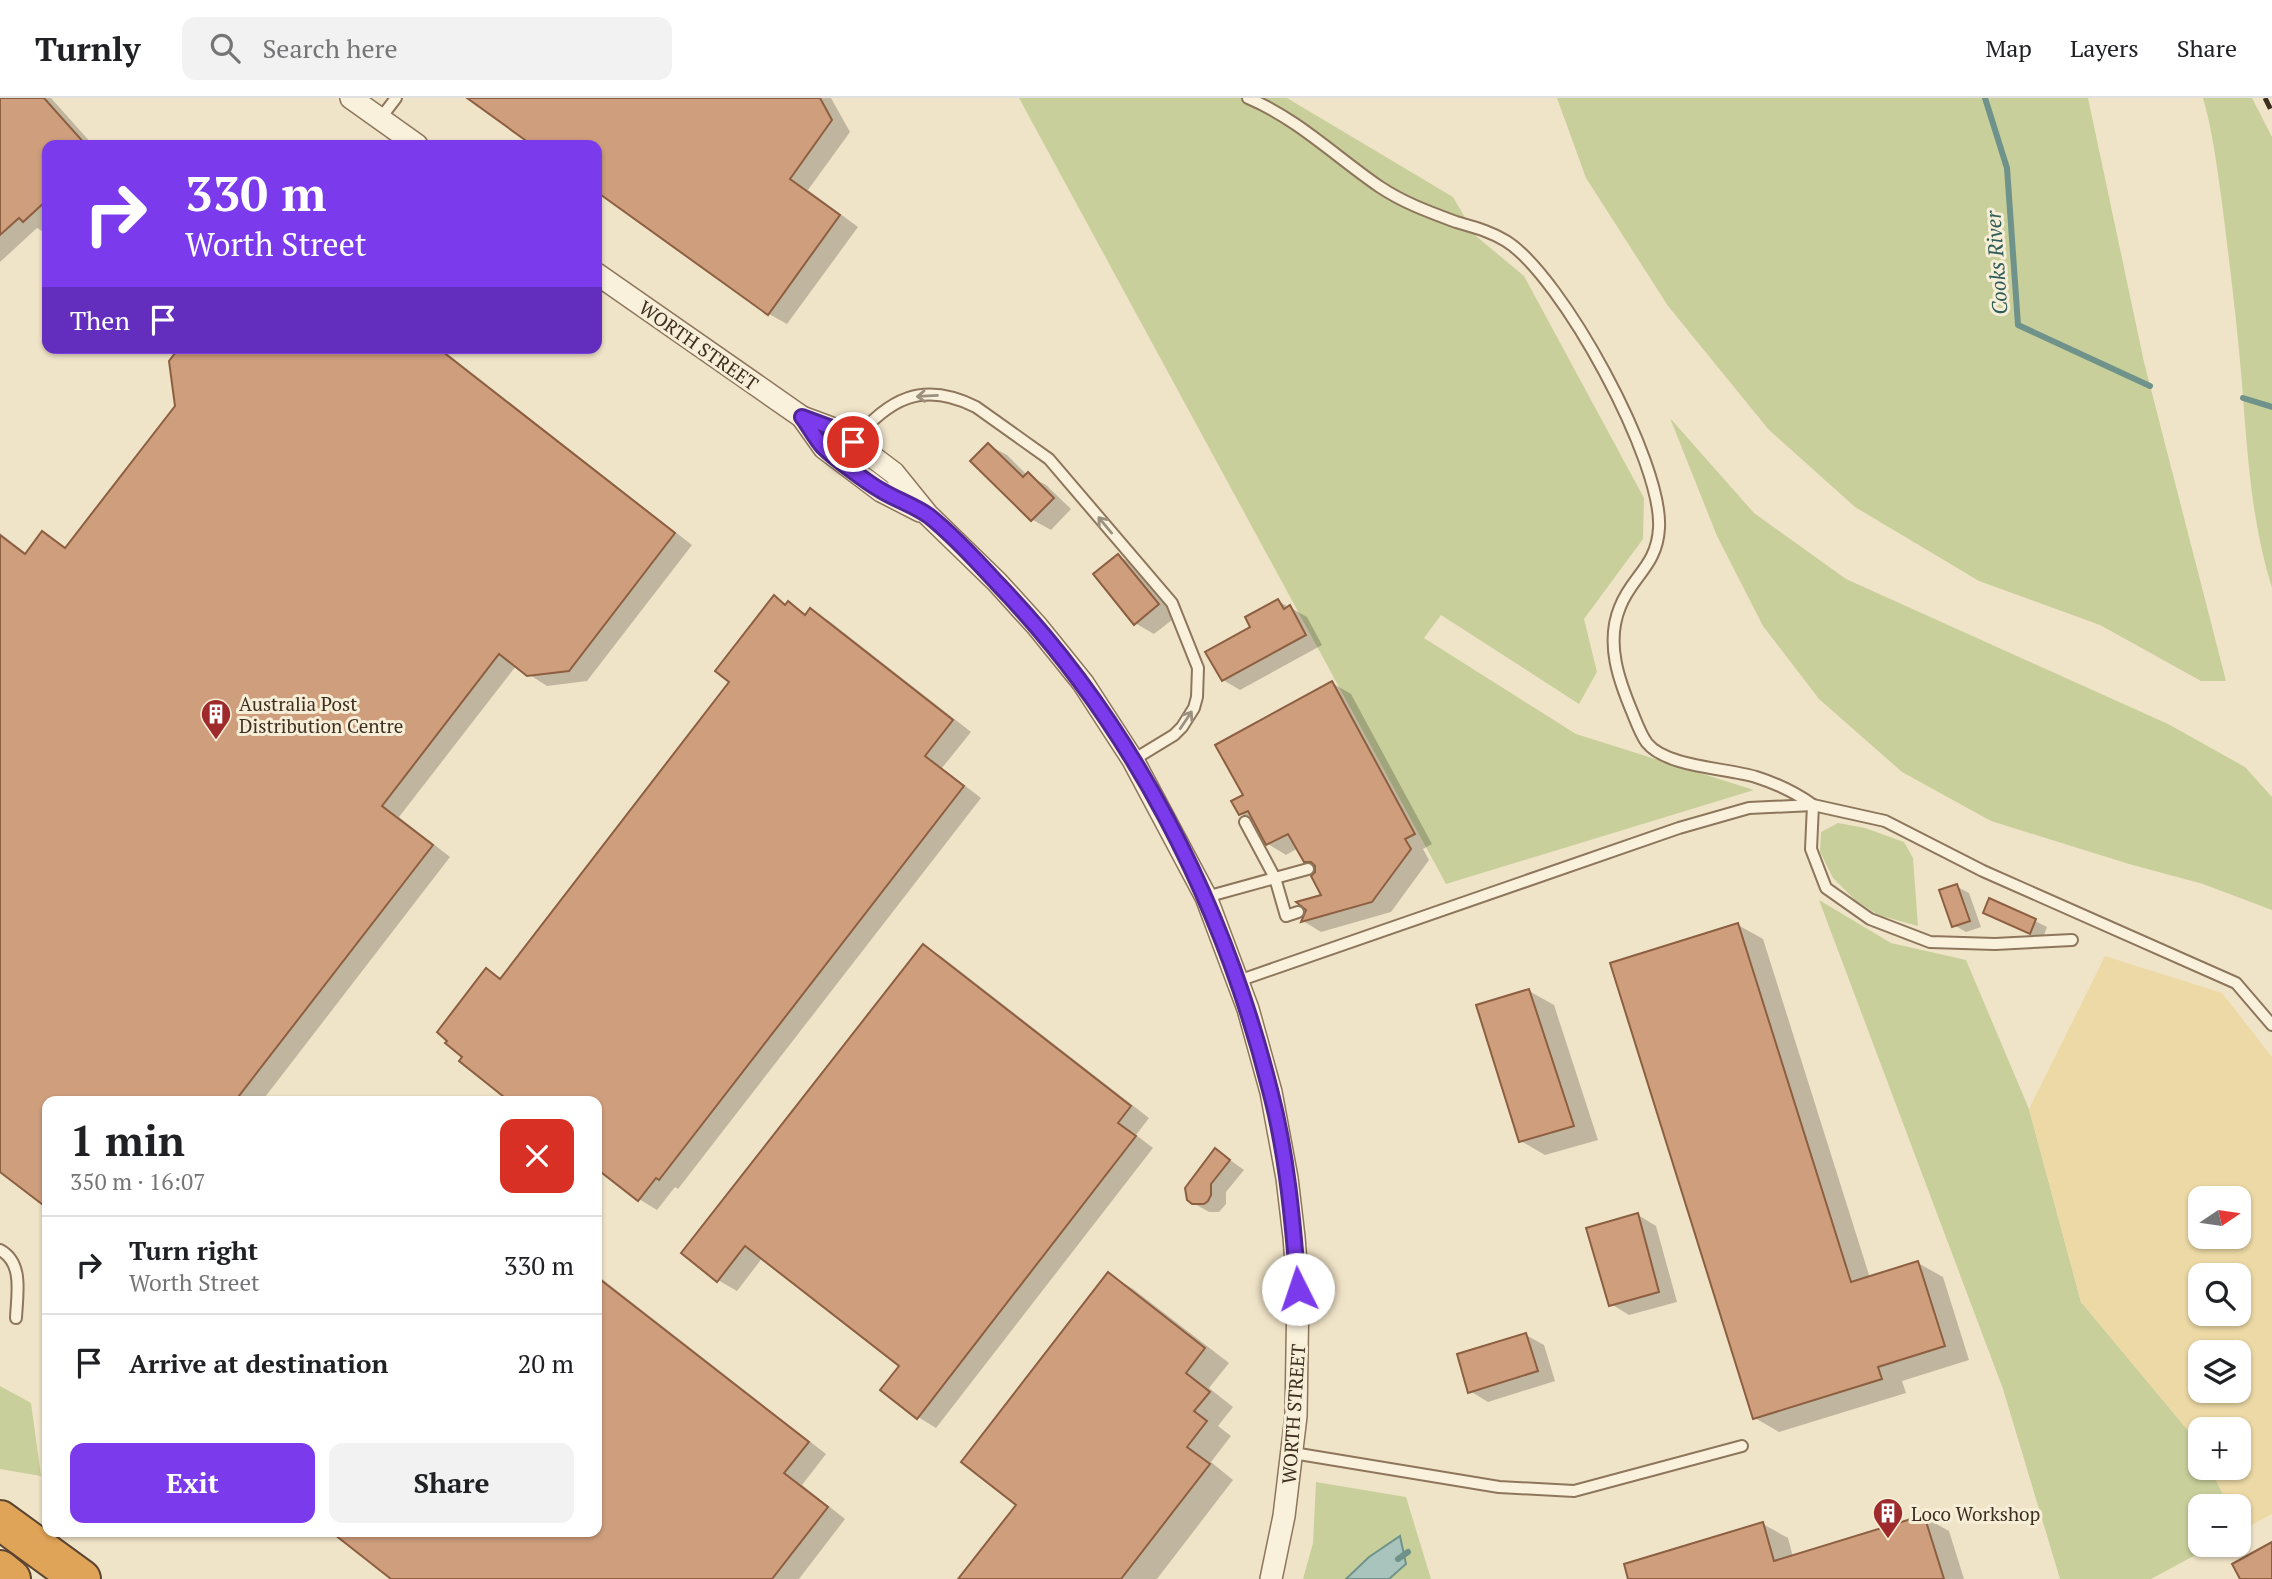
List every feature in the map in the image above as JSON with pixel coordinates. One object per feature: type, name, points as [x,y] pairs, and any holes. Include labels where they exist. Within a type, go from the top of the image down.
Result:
[{"type":"highway","points":[[0,1520],[45,1565],[82,1579]]},
{"type":"street","points":[[351,98],[410,140]]},
{"type":"street","name":"WORTH STREET","points":[[602,277],[802,417],[837,430],[894,474],[928,515],[997,582],[1037,626],[1083,683],[1133,760],[1206,897],[1248,1009],[1271,1091],[1293,1225],[1298,1289],[1298,1362],[1293,1453],[1271,1579]]},
{"type":"street","name":"WORTH STREET","points":[[802,417],[824,448],[881,491],[928,515]]},
{"type":"lane","points":[[380,118],[396,98]]},
{"type":"lane","points":[[1248,98],[1314,137],[1397,197],[1416,207],[1490,232],[1521,252],[1536,268],[1604,368],[1654,488],[1659,510],[1658,544],[1653,559],[1620,607],[1614,639],[1618,677],[1644,739],[1652,749],[1664,756],[1755,776],[1791,790],[1813,805]]},
{"type":"lane","points":[[853,442],[870,420],[893,404],[920,395],[934,395],[963,401],[976,407],[1049,458],[1172,603],[1194,654],[1199,683],[1189,718],[1174,735],[1133,760]]},
{"type":"lane","points":[[1813,805],[1811,849],[1826,888],[1870,919],[1930,942],[1995,944],[2072,940]]},
{"type":"lane","points":[[1238,981],[1679,828],[1749,808],[1813,805],[1885,821],[1983,871],[2236,983],[2272,1025]]},
{"type":"lane","points":[[1245,822],[1275,878],[1286,916],[1298,912]]},
{"type":"lane","points":[[1206,897],[1308,869]]},
{"type":"lane","points":[[0,1250],[9,1255],[18,1273],[16,1318]]},
{"type":"lane","points":[[1293,1453],[1499,1488],[1574,1491],[1742,1446]]},
{"type":"green space","points":[[1019,98],[1287,98],[1453,197],[1476,236],[1524,276],[1644,498],[1643,539],[1584,619],[1597,672],[1579,704],[1441,615],[1424,638],[1576,734],[1754,790],[1446,884]]},
{"type":"green space","points":[[1557,98],[2088,98],[2144,362],[2226,681],[2201,681],[2100,625],[1979,581],[1855,507],[1769,430],[1668,306],[1586,178]]},
{"type":"green space","points":[[2203,98],[2252,98],[2272,137],[2272,588],[2254,508],[2225,224]]},
{"type":"green space","points":[[1670,418],[1754,513],[1846,579],[2168,724],[2245,767],[2272,797],[2272,910],[2203,884],[1991,821],[1902,772],[1819,699],[1763,626],[1717,536]]},
{"type":"green space","points":[[1838,823],[1865,828],[1904,842],[1913,858],[1918,926],[1878,915],[1855,900],[1833,878],[1820,852],[1821,832]]},
{"type":"green space","points":[[1819,900],[1891,943],[1966,960],[2029,1109],[2081,1302],[2188,1430],[2188,1480],[2216,1480],[2223,1494],[2188,1494],[2188,1557],[2192,1557],[2151,1579],[2060,1579],[2003,1389]]},
{"type":"green space","points":[[0,1386],[31,1403],[41,1476],[0,1469]]},
{"type":"green space","points":[[1316,1482],[1406,1497],[1431,1579],[1303,1579],[1313,1543]]},
{"type":"sand","points":[[2105,956],[2222,993],[2272,1057],[2272,1514],[2251,1526],[2251,1494],[2223,1494],[2216,1480],[2251,1480],[2251,1417],[2188,1417],[2188,1430],[2081,1302],[2029,1109]]},
{"type":"water","points":[[1400,1536],[1406,1564],[1389,1579],[1346,1579],[1369,1557]]},
{"type":"building","points":[[0,98],[44,98],[82,140],[42,140],[42,205],[23,222],[19,218],[0,235]]},
{"type":"building","points":[[467,98],[820,98],[832,120],[790,179],[840,215],[768,315],[602,196],[602,140],[525,140]]},
{"type":"building","name":"Australia Post Distribution Centre","points":[[174,354],[446,354],[675,533],[569,671],[527,676],[499,654],[382,806],[433,845],[239,1096],[42,1096],[42,1204],[0,1172],[0,535],[25,554],[42,531],[65,548],[175,406],[169,361]]},
{"type":"building","points":[[988,443],[1023,477],[1028,472],[1054,498],[1031,521],[970,461]]},
{"type":"building","points":[[1118,554],[1159,604],[1134,625],[1093,574]]},
{"type":"building","points":[[774,595],[785,605],[788,601],[805,615],[810,608],[953,720],[925,756],[964,786],[659,1180],[656,1178],[638,1201],[602,1173],[602,1096],[503,1096],[459,1061],[462,1057],[445,1043],[447,1041],[437,1032],[486,968],[500,979],[729,682],[715,671]]},
{"type":"building","points":[[1278,599],[1284,609],[1290,605],[1306,635],[1222,681],[1205,652],[1250,627],[1245,617]]},
{"type":"building","points":[[1332,681],[1415,834],[1405,839],[1411,849],[1372,902],[1301,922],[1306,910],[1296,902],[1321,895],[1311,876],[1315,872],[1315,866],[1311,862],[1304,862],[1288,834],[1266,845],[1248,811],[1239,815],[1231,801],[1243,795],[1215,745]]},
{"type":"building","points":[[1957,884],[1970,921],[1952,927],[1939,890]]},
{"type":"building","points":[[1989,898],[2036,919],[2030,934],[1983,913]]},
{"type":"building","points":[[1738,923],[1851,1282],[1918,1261],[1945,1346],[1878,1367],[1882,1379],[1753,1419],[1610,963]]},
{"type":"building","points":[[923,944],[1131,1106],[1118,1123],[1136,1136],[917,1419],[880,1390],[899,1366],[745,1246],[717,1282],[681,1253]]},
{"type":"building","points":[[1529,989],[1574,1126],[1519,1142],[1476,1005]]},
{"type":"building","points":[[1215,1148],[1230,1160],[1211,1184],[1208,1201],[1204,1204],[1192,1204],[1187,1200],[1185,1188]]},
{"type":"building","points":[[1638,1213],[1659,1292],[1609,1306],[1586,1228]]},
{"type":"building","points":[[1108,1272],[1205,1348],[1186,1373],[1210,1392],[1194,1411],[1207,1421],[1187,1447],[1210,1464],[1121,1579],[958,1579],[1016,1505],[961,1462]]},
{"type":"building","points":[[602,1281],[809,1442],[784,1473],[828,1507],[772,1579],[391,1579],[338,1537],[602,1537]]},
{"type":"building","points":[[1526,1333],[1538,1371],[1468,1393],[1457,1354]]},
{"type":"building","points":[[1924,1515],[1944,1579],[1628,1579],[1624,1564],[1763,1522],[1774,1561]]},
{"type":"building","points":[[2272,1542],[2272,1579],[2240,1579],[2232,1564],[2245,1557],[2251,1557],[2251,1554]]},
{"type":"waterway","name":"Cooks River","points":[[1985,98],[2007,168],[2018,325],[2150,386]]},
{"type":"waterway","name":"Cooks River","points":[[2243,398],[2272,407]]},
{"type":"waterway","points":[[1398,1559],[1408,1552]]},
{"type":"railway","points":[[2265,98],[2272,112]]},
{"type":"place","name":"Australia Post Distribution Centre","points":[[216,741]]},
{"type":"place","name":"Loco Workshop","points":[[1888,1540]]},
{"type":"route","points":[[853,442],[837,430],[802,417],[824,448],[881,491],[928,515],[997,582],[1037,626],[1083,683],[1133,760],[1173,832],[1206,897],[1248,1009],[1271,1091],[1287,1178],[1298,1289]]}]
